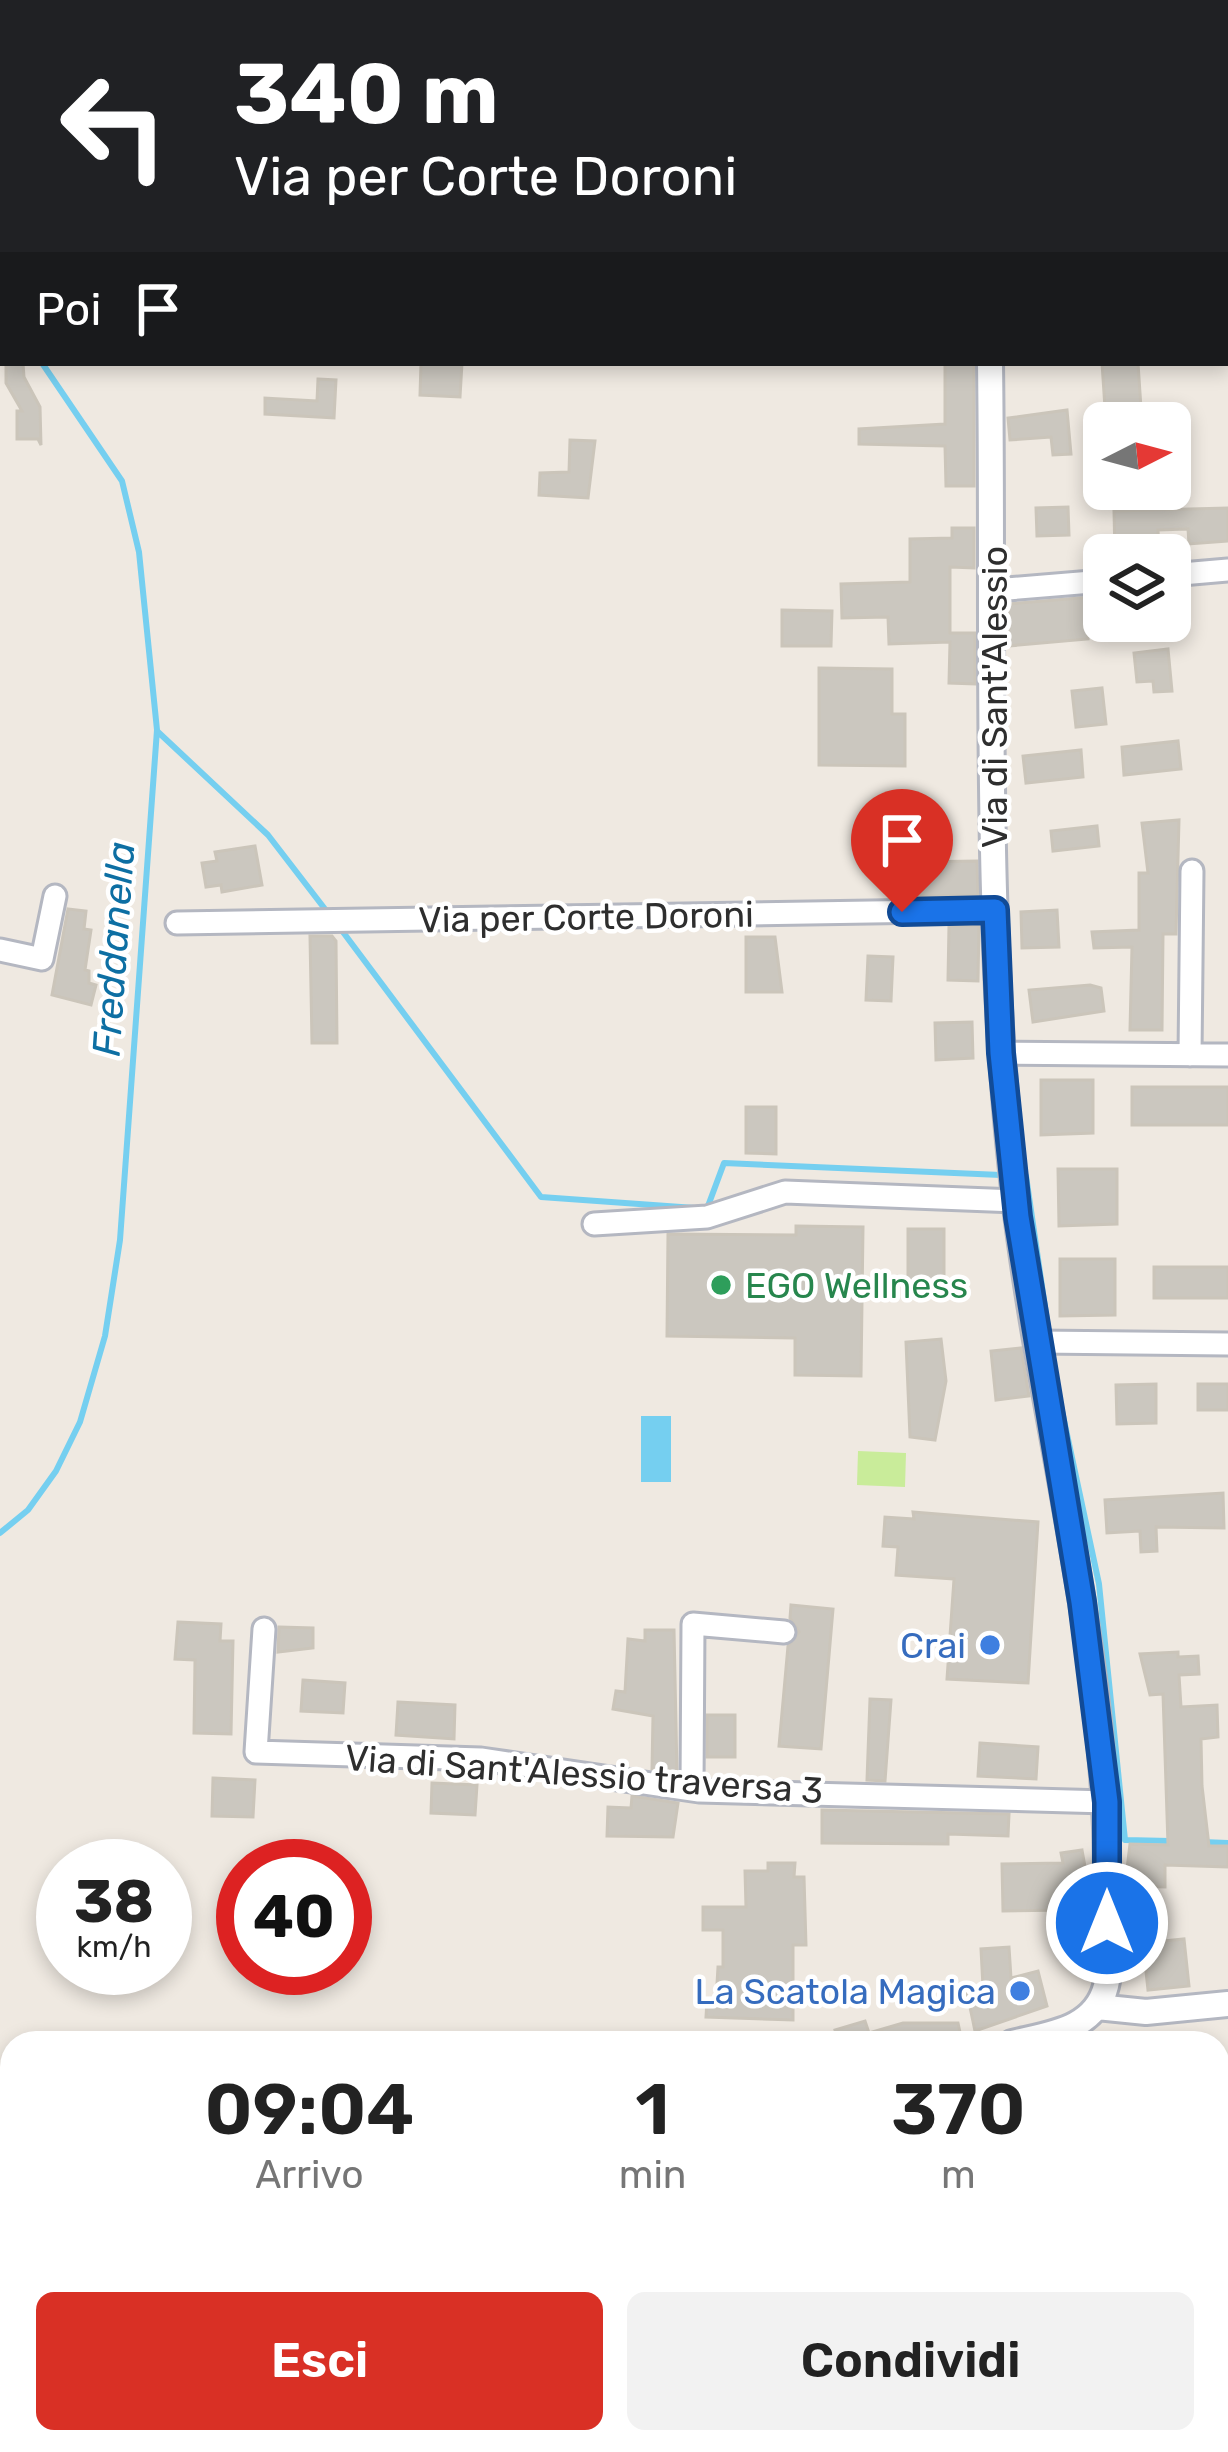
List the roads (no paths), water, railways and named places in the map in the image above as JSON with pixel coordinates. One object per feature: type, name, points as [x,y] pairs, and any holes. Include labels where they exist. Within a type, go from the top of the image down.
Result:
[{"type":"street","name":"Via di Sant'Alessio","points":[[990,366],[995,910],[1001,1053],[1016,1201],[1046,1342],[1107,1802],[1106,1984],[1097,2007]]},
{"type":"street","points":[[1191,573],[1228,569]]},
{"type":"street","points":[[995,590],[1083,582]]},
{"type":"street","points":[[1190,1055],[1192,871]]},
{"type":"street","points":[[0,950],[42,959],[55,896]]},
{"type":"street","name":"Via per Corte Doroni","points":[[177,923],[995,910]]},
{"type":"street","points":[[1001,1053],[1228,1055]]},
{"type":"street","points":[[594,1224],[707,1217],[785,1192],[1016,1201]]},
{"type":"street","points":[[1046,1342],[1228,1345]]},
{"type":"street","points":[[692,1787],[692,1624],[784,1631]]},
{"type":"street","name":"Via di Sant'Alessio traversa 3","points":[[264,1629],[256,1752],[482,1759],[780,1795],[1107,1802]]},
{"type":"street","points":[[1062,2031],[1097,2007],[1146,2012],[1228,2004]]},
{"type":"water","points":[[641,1416],[671,1416],[671,1482],[641,1482]]},
{"type":"waterway","name":"Freddanella","points":[[0,1533],[28,1510],[56,1471],[80,1422],[105,1336],[120,1240],[157,730],[139,552],[122,481],[44,366]]},
{"type":"waterway","points":[[157,731],[268,835],[328,913]]},
{"type":"waterway","points":[[340,928],[541,1197],[695,1208]]},
{"type":"waterway","points":[[708,1206],[724,1163],[1001,1175]]},
{"type":"waterway","points":[[1026,1176],[1056,1383],[1099,1584],[1125,1840],[1170,1841]]},
{"type":"waterway","points":[[1202,1842],[1228,1843]]},
{"type":"place","name":"EGO Wellness","points":[[721,1285]]},
{"type":"place","name":"Crai","points":[[990,1645]]},
{"type":"place","name":"La Scatola Magica","points":[[1020,1991]]}]
